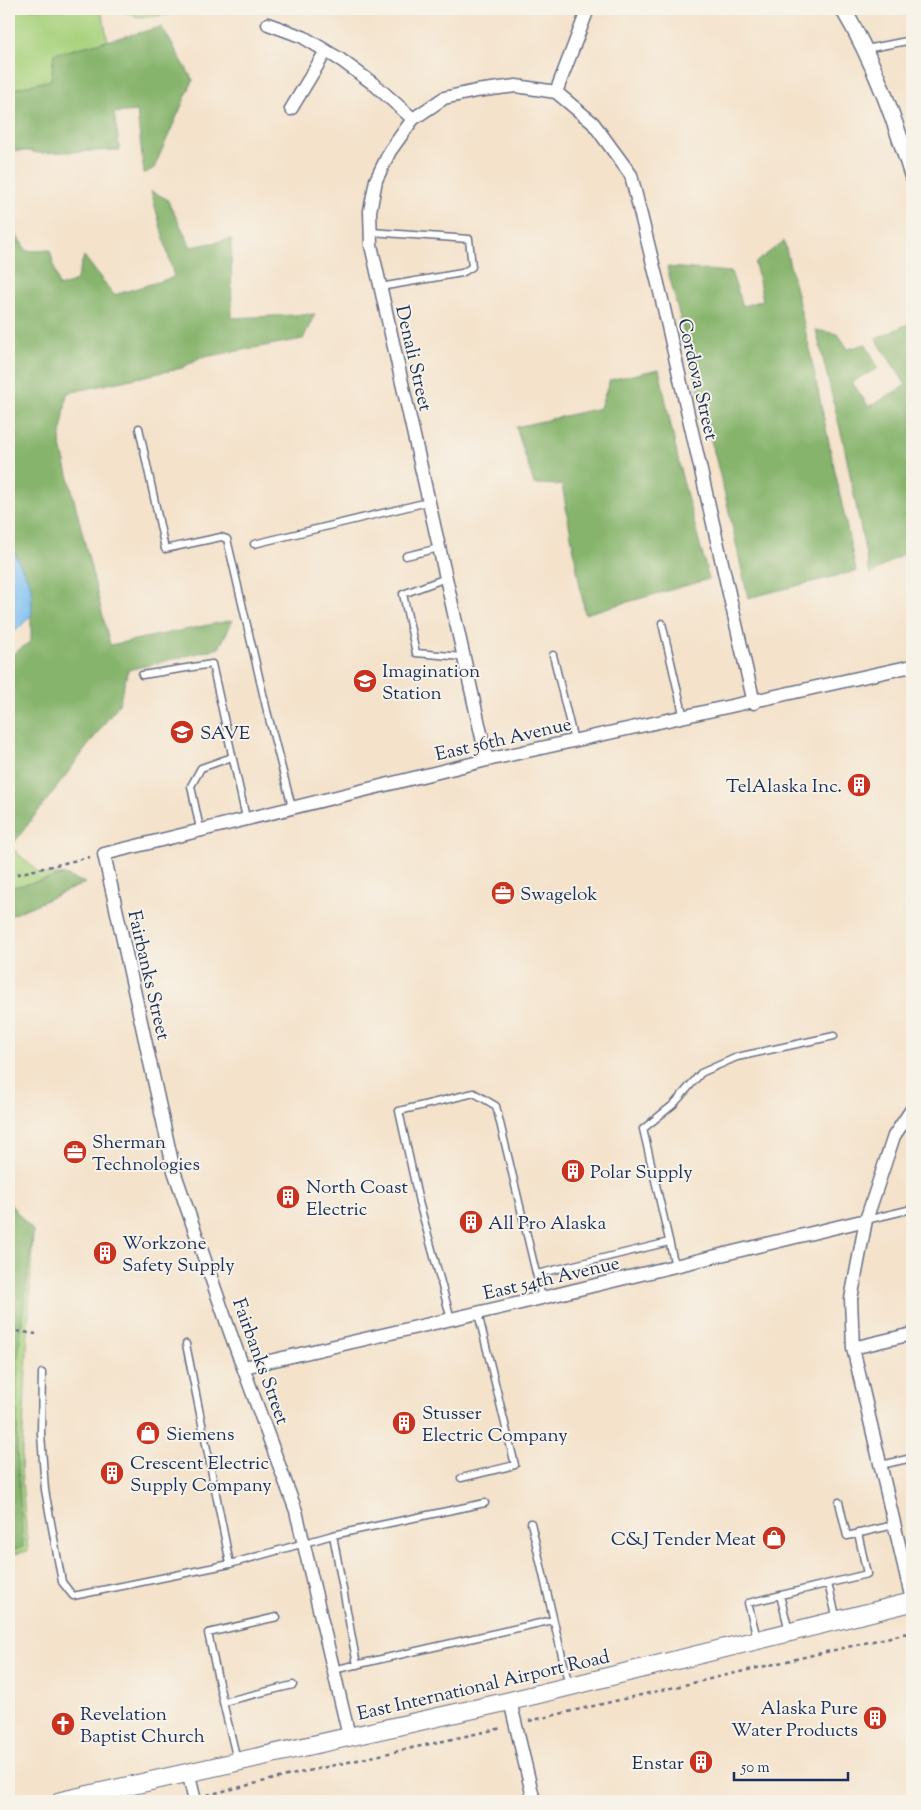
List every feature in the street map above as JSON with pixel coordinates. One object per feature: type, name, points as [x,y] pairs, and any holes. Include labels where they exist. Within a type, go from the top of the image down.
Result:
[{"type":"main road","name":"East International Airport Road","points":[[61,1801],[510,1701],[912,1601]]},
{"type":"street","points":[[556,92],[588,9]]},
{"type":"street","points":[[843,9],[859,36],[882,89],[911,167]]},
{"type":"street","points":[[268,24],[303,36],[326,51],[374,85],[413,119]]},
{"type":"street","points":[[291,109],[326,51]]},
{"type":"street","name":"Denali Street","points":[[487,760],[371,245],[370,211],[376,180],[390,151],[413,119],[444,98],[476,91],[516,86],[556,92]]},
{"type":"street","name":"Cordova Street","points":[[556,92],[593,124],[631,175],[754,702]]},
{"type":"street","name":"East 56th Avenue","points":[[104,854],[487,760],[684,718],[912,666]]},
{"type":"street","name":"Fairbanks Street","points":[[104,854],[174,1171],[230,1332],[296,1511],[349,1736]]},
{"type":"street","points":[[912,1109],[894,1136],[866,1220],[851,1299],[853,1348],[912,1601]]},
{"type":"street","name":"East 54th Avenue","points":[[244,1367],[866,1220]]},
{"type":"street","points":[[853,1348],[912,1334]]},
{"type":"street","points":[[510,1701],[534,1801]]},
{"type":"street","points":[[188,1772],[195,1800]]},
{"type":"lane","points":[[864,49],[912,40]]},
{"type":"lane","points":[[370,232],[469,239],[472,267],[462,273],[380,287]]},
{"type":"lane","points":[[139,428],[164,549],[221,537],[227,539],[267,711],[292,807]]},
{"type":"lane","points":[[254,544],[428,502]]},
{"type":"lane","points":[[406,556],[439,548]]},
{"type":"lane","points":[[446,578],[403,594],[416,653],[463,657]]},
{"type":"lane","points":[[662,623],[684,718]]},
{"type":"lane","points":[[553,655],[574,741]]},
{"type":"lane","points":[[142,675],[212,664],[246,818]]},
{"type":"lane","points":[[200,829],[190,786],[201,768],[232,756]]},
{"type":"lane","points":[[675,1266],[643,1129],[674,1104],[701,1073],[737,1057],[834,1036]]},
{"type":"lane","points":[[451,1319],[419,1202],[399,1111],[474,1093],[496,1106],[542,1298]]},
{"type":"lane","points":[[866,1220],[912,1209]]},
{"type":"lane","points":[[536,1274],[669,1242]]},
{"type":"lane","points":[[461,1478],[515,1465],[478,1313]]},
{"type":"lane","points":[[186,1344],[230,1564]]},
{"type":"lane","points":[[42,1374],[41,1434],[45,1490],[62,1582],[73,1596],[230,1564],[333,1535],[485,1503]]},
{"type":"lane","points":[[881,1465],[912,1458]]},
{"type":"lane","points":[[839,1502],[847,1536],[894,1525]]},
{"type":"lane","points":[[531,1523],[569,1687]]},
{"type":"lane","points":[[758,1640],[748,1603],[867,1574],[858,1533]]},
{"type":"lane","points":[[333,1535],[357,1665]]},
{"type":"lane","points":[[828,1584],[837,1621]]},
{"type":"lane","points":[[780,1596],[789,1632]]},
{"type":"lane","points":[[238,1762],[208,1632],[277,1617]]},
{"type":"lane","points":[[333,1670],[553,1620]]},
{"type":"lane","points":[[223,1702],[293,1685]]},
{"type":"path","points":[[9,876],[104,854]]},
{"type":"path","points":[[9,1330],[36,1334]]},
{"type":"path","points":[[195,1800],[308,1770],[515,1725],[912,1632]]},
{"type":"green space","points":[[9,9],[101,9],[108,41],[54,54],[51,80],[9,90]]},
{"type":"green space","points":[[124,9],[172,9],[169,15],[139,17],[127,14]]},
{"type":"green space","points":[[162,27],[193,80],[154,168],[144,174],[137,111],[114,113],[120,150],[38,153],[9,151],[9,90],[51,80],[54,54]]},
{"type":"green space","points":[[151,191],[167,199],[191,247],[231,239],[232,318],[315,314],[303,339],[199,358],[182,368],[67,393],[60,442],[110,645],[233,620],[219,648],[128,670],[119,704],[9,849],[9,657],[31,641],[31,586],[9,542],[9,214],[16,235],[27,251],[50,250],[59,287],[76,281],[84,256],[114,295],[174,277]]},
{"type":"green space","points":[[784,241],[804,324],[856,571],[748,598],[728,507],[667,267],[731,272],[743,306],[763,300],[755,263]]},
{"type":"green space","points":[[912,322],[912,548],[870,575],[844,445],[816,330],[838,334],[848,349],[866,344],[878,368],[852,382],[869,407],[906,385],[876,339]]},
{"type":"green space","points":[[659,369],[681,473],[709,579],[585,614],[562,485],[534,484],[516,427],[600,408],[610,380]]},
{"type":"green space","points":[[9,845],[40,874],[64,875],[85,883],[9,916]]},
{"type":"green space","points":[[64,875],[85,883],[9,916],[9,888]]},
{"type":"green space","points":[[9,1203],[33,1231],[21,1470],[28,1551],[9,1555]]},
{"type":"green space","points":[[9,1203],[33,1231],[17,1363],[17,1451],[23,1547],[9,1551]]},
{"type":"water","points":[[9,542],[31,586],[32,614],[17,630],[9,631]]},
{"type":"place","name":"Imagination Station","points":[[365,681]]},
{"type":"place","name":"SAVE","points":[[182,732]]},
{"type":"place","name":"TelAlaska Inc.","points":[[859,785]]},
{"type":"place","name":"Swagelok","points":[[503,893]]},
{"type":"place","name":"Sherman Technologies","points":[[75,1152]]},
{"type":"place","name":"Polar Supply","points":[[573,1171]]},
{"type":"place","name":"North Coast Electric","points":[[288,1197]]},
{"type":"place","name":"All Pro Alaska","points":[[471,1222]]},
{"type":"place","name":"Workzone Safety Supply","points":[[105,1253]]},
{"type":"place","name":"Stusser Electric Company","points":[[404,1423]]},
{"type":"place","name":"Siemens","points":[[148,1433]]},
{"type":"place","name":"Crescent Electric Supply Company","points":[[112,1473]]},
{"type":"place","name":"C&J Tender Meat","points":[[774,1538]]},
{"type":"place","name":"Alaska Pure Water Products","points":[[875,1718]]},
{"type":"place","name":"Revelation Baptist Church","points":[[63,1724]]},
{"type":"place","name":"Enstar","points":[[701,1762]]}]
